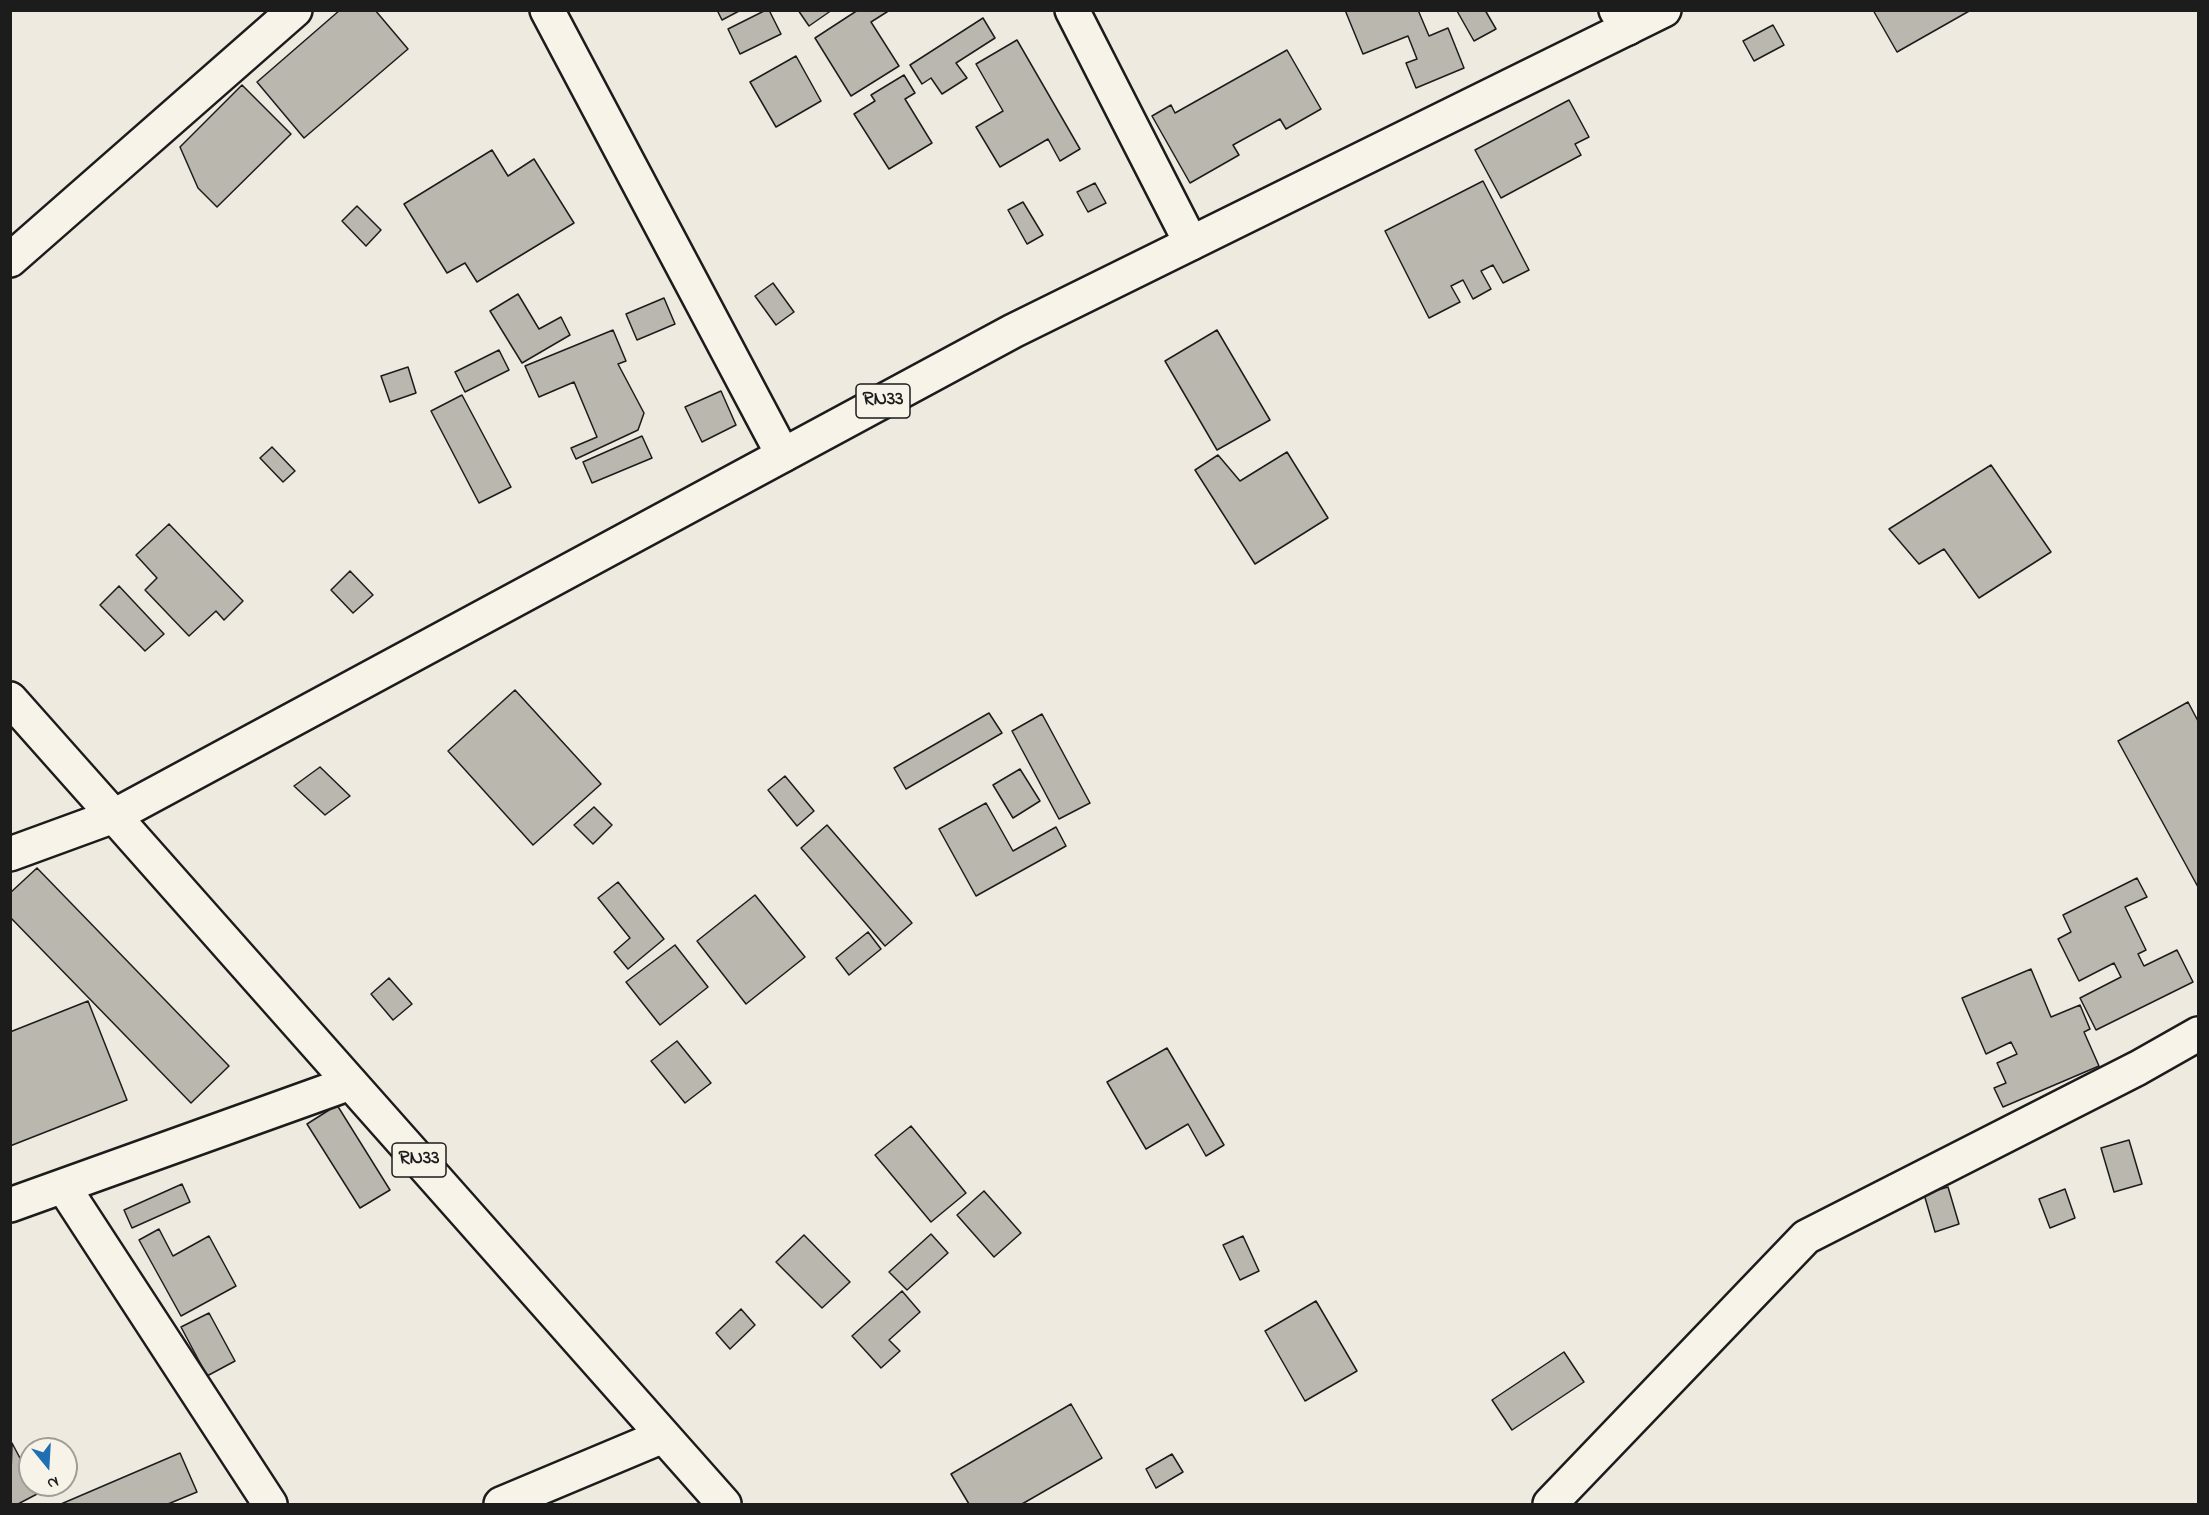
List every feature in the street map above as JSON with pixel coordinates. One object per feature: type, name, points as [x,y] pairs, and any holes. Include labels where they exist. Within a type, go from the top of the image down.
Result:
[{"type":"street","points":[[10,260],[295,10]]},
{"type":"street","points":[[547,10],[783,455]]},
{"type":"street","points":[[1072,10],[1191,243]]},
{"type":"street","name":"RN33","points":[[724,1504],[114,816],[1013,331],[1191,243],[1622,19],[1664,10]]},
{"type":"street","points":[[10,699],[114,816],[10,854]]},
{"type":"street","points":[[1550,1504],[1806,1237],[2138,1068],[2199,1034]]},
{"type":"street","points":[[10,1205],[350,1083]]},
{"type":"street","points":[[63,1186],[270,1504]]},
{"type":"street","points":[[501,1504],[663,1436]]},
{"type":"building","points":[[340,10],[375,10],[408,49],[304,138],[257,82]]},
{"type":"building","points":[[717,10],[741,10],[722,20]]},
{"type":"building","points":[[769,10],[781,34],[740,54],[728,29]]},
{"type":"building","points":[[798,10],[832,10],[809,26]]},
{"type":"building","points":[[858,10],[890,10],[871,22],[899,66],[851,96],[815,38]]},
{"type":"building","points":[[1345,10],[1418,10],[1429,36],[1448,28],[1464,68],[1416,88],[1406,63],[1417,59],[1408,36],[1363,54]]},
{"type":"building","points":[[1485,10],[1496,29],[1474,41],[1457,11]]},
{"type":"building","points":[[1873,10],[1971,10],[1897,52]]},
{"type":"building","points":[[983,18],[995,38],[956,63],[967,78],[942,94],[931,78],[922,84],[910,65]]},
{"type":"building","points":[[1773,25],[1784,45],[1754,61],[1743,41]]},
{"type":"building","points":[[1017,40],[1080,149],[1060,161],[1048,139],[1000,167],[976,127],[1003,111],[976,64]]},
{"type":"building","points":[[1287,50],[1321,109],[1286,129],[1280,119],[1233,145],[1239,155],[1190,183],[1152,116],[1171,105],[1175,113]]},
{"type":"building","points":[[796,56],[821,101],[776,127],[750,82]]},
{"type":"building","points":[[904,75],[915,93],[905,99],[932,143],[889,169],[854,114],[875,101],[871,95]]},
{"type":"building","points":[[242,85],[291,134],[217,207],[198,188],[180,147]]},
{"type":"building","points":[[1569,100],[1589,137],[1575,144],[1581,155],[1501,198],[1475,150]]},
{"type":"building","points":[[492,150],[508,176],[534,159],[574,223],[477,282],[465,263],[447,273],[404,204]]},
{"type":"building","points":[[1483,181],[1529,270],[1503,283],[1493,265],[1481,271],[1491,289],[1473,299],[1463,280],[1451,286],[1460,302],[1429,318],[1385,231]]},
{"type":"building","points":[[1095,183],[1106,203],[1088,212],[1077,192]]},
{"type":"building","points":[[1023,202],[1043,235],[1027,244],[1008,210]]},
{"type":"building","points":[[357,206],[381,230],[366,246],[342,221]]},
{"type":"building","points":[[773,283],[794,312],[776,325],[755,296]]},
{"type":"building","points":[[518,294],[539,329],[561,317],[570,335],[522,363],[490,311]]},
{"type":"building","points":[[664,298],[675,324],[637,340],[626,314]]},
{"type":"building","points":[[613,330],[626,361],[618,364],[644,413],[638,430],[576,459],[571,448],[597,437],[574,382],[539,397],[525,366]]},
{"type":"building","points":[[1217,330],[1270,420],[1217,450],[1165,361]]},
{"type":"building","points":[[499,350],[509,370],[465,392],[455,372]]},
{"type":"building","points":[[408,367],[416,393],[390,402],[381,376]]},
{"type":"building","points":[[721,391],[736,425],[702,442],[685,407]]},
{"type":"building","points":[[462,395],[511,487],[479,503],[431,411]]},
{"type":"building","points":[[642,436],[652,458],[592,483],[583,462]]},
{"type":"building","points":[[272,447],[295,471],[283,482],[260,458]]},
{"type":"building","points":[[1287,452],[1328,518],[1255,564],[1195,470],[1218,455],[1240,481]]},
{"type":"building","points":[[1991,465],[2051,552],[1979,598],[1944,549],[1919,564],[1889,529]]},
{"type":"building","points":[[169,524],[243,601],[224,620],[216,611],[189,636],[145,590],[157,578],[136,555]]},
{"type":"building","points":[[350,571],[373,595],[353,613],[331,590]]},
{"type":"building","points":[[119,586],[164,634],[145,651],[100,605]]},
{"type":"building","points":[[515,690],[601,784],[533,845],[448,751]]},
{"type":"building","points":[[2188,702],[2198,721],[2198,887],[2118,741]]},
{"type":"building","points":[[989,713],[1002,733],[906,789],[894,768]]},
{"type":"building","points":[[1042,714],[1090,803],[1059,819],[1012,731]]},
{"type":"building","points":[[320,767],[350,796],[325,815],[294,786]]},
{"type":"building","points":[[1020,769],[1040,801],[1013,818],[993,785]]},
{"type":"building","points":[[785,776],[814,811],[797,826],[768,790]]},
{"type":"building","points":[[986,803],[1013,851],[1056,827],[1066,846],[976,896],[939,829]]},
{"type":"building","points":[[594,807],[612,825],[593,844],[574,825]]},
{"type":"building","points":[[827,825],[912,923],[885,946],[801,848]]},
{"type":"building","points":[[37,868],[229,1066],[191,1103],[10,917],[10,893]]},
{"type":"building","points":[[2137,878],[2147,897],[2125,907],[2146,950],[2138,954],[2144,966],[2177,950],[2193,982],[2096,1030],[2080,998],[2121,977],[2114,963],[2079,981],[2058,939],[2071,932],[2063,915]]},
{"type":"building","points":[[618,882],[664,939],[628,969],[614,952],[630,938],[598,898]]},
{"type":"building","points":[[755,895],[805,957],[746,1004],[697,941]]},
{"type":"building","points":[[868,932],[881,949],[849,975],[836,958]]},
{"type":"building","points":[[675,945],[708,987],[660,1025],[626,982]]},
{"type":"building","points":[[2031,969],[2051,1017],[2080,1005],[2090,1029],[2084,1032],[2099,1066],[2003,1107],[1994,1088],[2006,1083],[1997,1063],[2017,1054],[2011,1042],[1986,1054],[1962,998]]},
{"type":"building","points":[[389,978],[412,1004],[393,1020],[371,994]]},
{"type":"building","points":[[88,1001],[127,1100],[10,1146],[10,1032]]},
{"type":"building","points":[[677,1041],[711,1083],[685,1103],[651,1061]]},
{"type":"building","points":[[1167,1048],[1224,1145],[1206,1156],[1188,1124],[1146,1149],[1107,1082]]},
{"type":"building","points":[[337,1105],[390,1190],[360,1208],[307,1124]]},
{"type":"building","points":[[911,1126],[966,1193],[931,1222],[875,1155]]},
{"type":"building","points":[[2129,1140],[2142,1184],[2114,1192],[2101,1148]]},
{"type":"building","points":[[182,1184],[190,1202],[132,1228],[124,1210]]},
{"type":"building","points":[[1948,1187],[1959,1224],[1935,1232],[1924,1194]]},
{"type":"building","points":[[2065,1189],[2075,1218],[2050,1228],[2039,1199]]},
{"type":"building","points":[[984,1191],[1021,1233],[994,1257],[957,1215]]},
{"type":"building","points":[[159,1229],[173,1256],[209,1236],[236,1286],[181,1316],[139,1240]]},
{"type":"building","points":[[931,1234],[948,1253],[907,1290],[889,1272]]},
{"type":"building","points":[[804,1235],[850,1282],[822,1308],[776,1262]]},
{"type":"building","points":[[1243,1236],[1259,1271],[1240,1280],[1223,1245]]},
{"type":"building","points":[[902,1291],[920,1312],[889,1340],[900,1351],[881,1368],[852,1336]]},
{"type":"building","points":[[1316,1301],[1357,1371],[1305,1401],[1265,1331]]},
{"type":"building","points":[[741,1309],[755,1325],[730,1349],[716,1333]]},
{"type":"building","points":[[209,1313],[235,1361],[207,1376],[181,1327]]},
{"type":"building","points":[[1564,1352],[1584,1382],[1512,1430],[1492,1400]]},
{"type":"building","points":[[1071,1404],[1102,1458],[1022,1504],[969,1504],[951,1474]]},
{"type":"building","points":[[12,1443],[18,1454],[18,1497],[31,1497],[18,1504],[10,1504]]},
{"type":"building","points":[[180,1453],[197,1492],[168,1504],[61,1504]]},
{"type":"building","points":[[1172,1454],[1183,1472],[1156,1488],[1146,1469]]}]
